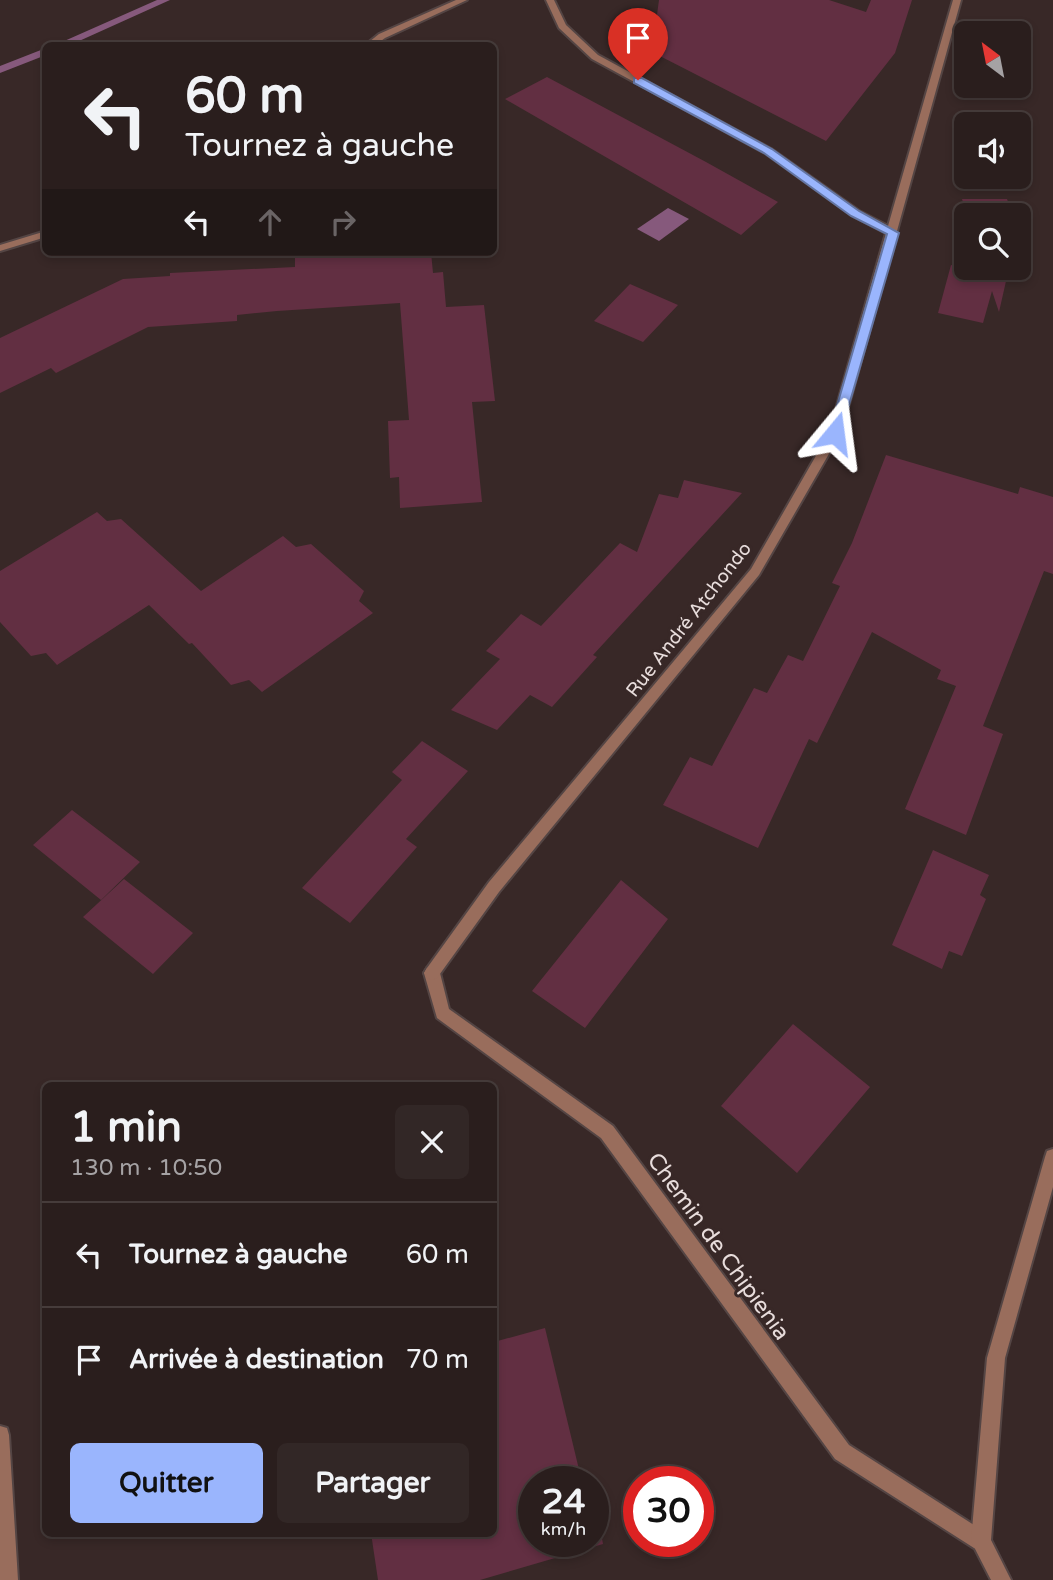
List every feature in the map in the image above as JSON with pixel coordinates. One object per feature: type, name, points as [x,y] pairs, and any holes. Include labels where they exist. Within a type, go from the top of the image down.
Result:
[{"type":"street","points":[[374,42],[463,0]]},
{"type":"street","points":[[550,0],[562,26],[594,57],[768,151],[855,214],[893,233]]},
{"type":"street","name":"Rue André Atchondo","points":[[432,973],[494,887],[755,572],[835,433],[957,0]]},
{"type":"street","points":[[0,248],[42,235]]},
{"type":"street","name":"Chemin de Chipienia","points":[[432,973],[442,1013],[607,1132],[842,1452],[981,1541]]},
{"type":"street","points":[[1001,1580],[981,1541],[996,1358],[1053,1157]]},
{"type":"street","points":[[0,1435],[8,1580]]},
{"type":"shaded area","points":[[668,208],[689,219],[659,241],[637,229]]},
{"type":"building","points":[[659,0],[829,0],[866,12],[871,0],[912,0],[895,53],[826,141],[652,52]]},
{"type":"building","points":[[547,77],[778,202],[741,235],[505,99]]},
{"type":"building","points":[[962,199],[1007,199],[1008,203],[963,203]]},
{"type":"building","points":[[431,256],[433,273],[443,272],[446,307],[484,305],[495,401],[472,402],[482,502],[400,508],[399,477],[390,478],[388,421],[409,420],[400,303],[277,311],[237,315],[237,321],[148,327],[56,373],[51,368],[0,393],[0,338],[123,279],[170,276],[170,273],[295,267],[295,257]]},
{"type":"building","points":[[951,265],[954,266],[954,280],[1006,280],[999,312],[992,291],[983,323],[938,313]]},
{"type":"building","points":[[630,284],[678,305],[643,342],[594,321]]},
{"type":"building","points":[[886,455],[1018,494],[1020,487],[1053,497],[1053,574],[1044,571],[983,726],[1003,734],[966,835],[905,809],[956,686],[937,679],[941,670],[872,632],[817,743],[809,739],[758,848],[663,805],[690,757],[712,766],[754,688],[767,693],[788,655],[803,661],[840,586],[832,583],[852,543]]},
{"type":"building","points":[[684,480],[742,493],[593,655],[597,657],[552,707],[530,695],[497,730],[451,710],[500,659],[486,651],[521,614],[541,626],[620,543],[637,552],[659,494],[678,498]]},
{"type":"building","points":[[97,512],[107,521],[121,519],[201,591],[283,536],[296,547],[311,544],[364,591],[359,601],[373,613],[262,692],[249,680],[231,685],[192,643],[189,644],[149,605],[57,665],[46,653],[31,656],[0,622],[0,571]]},
{"type":"building","points":[[422,741],[468,771],[406,839],[417,847],[350,923],[302,888],[402,780],[392,772]]},
{"type":"building","points":[[72,810],[140,862],[101,900],[33,845]]},
{"type":"building","points":[[933,850],[989,875],[980,895],[986,899],[962,956],[949,951],[942,969],[892,945]]},
{"type":"building","points":[[124,879],[193,933],[153,974],[83,917]]},
{"type":"building","points":[[621,880],[668,919],[585,1028],[532,991]]},
{"type":"building","points":[[793,1024],[870,1087],[797,1173],[721,1106]]},
{"type":"building","points":[[545,1328],[578,1466],[518,1466],[518,1557],[559,1557],[480,1580],[378,1580],[372,1537],[497,1537],[497,1341]]},
{"type":"waterway","points":[[67,42],[165,0]]},
{"type":"waterway","points":[[0,70],[42,53]]},
{"type":"route","points":[[638,80],[768,151],[855,214],[893,233],[835,433]]}]
